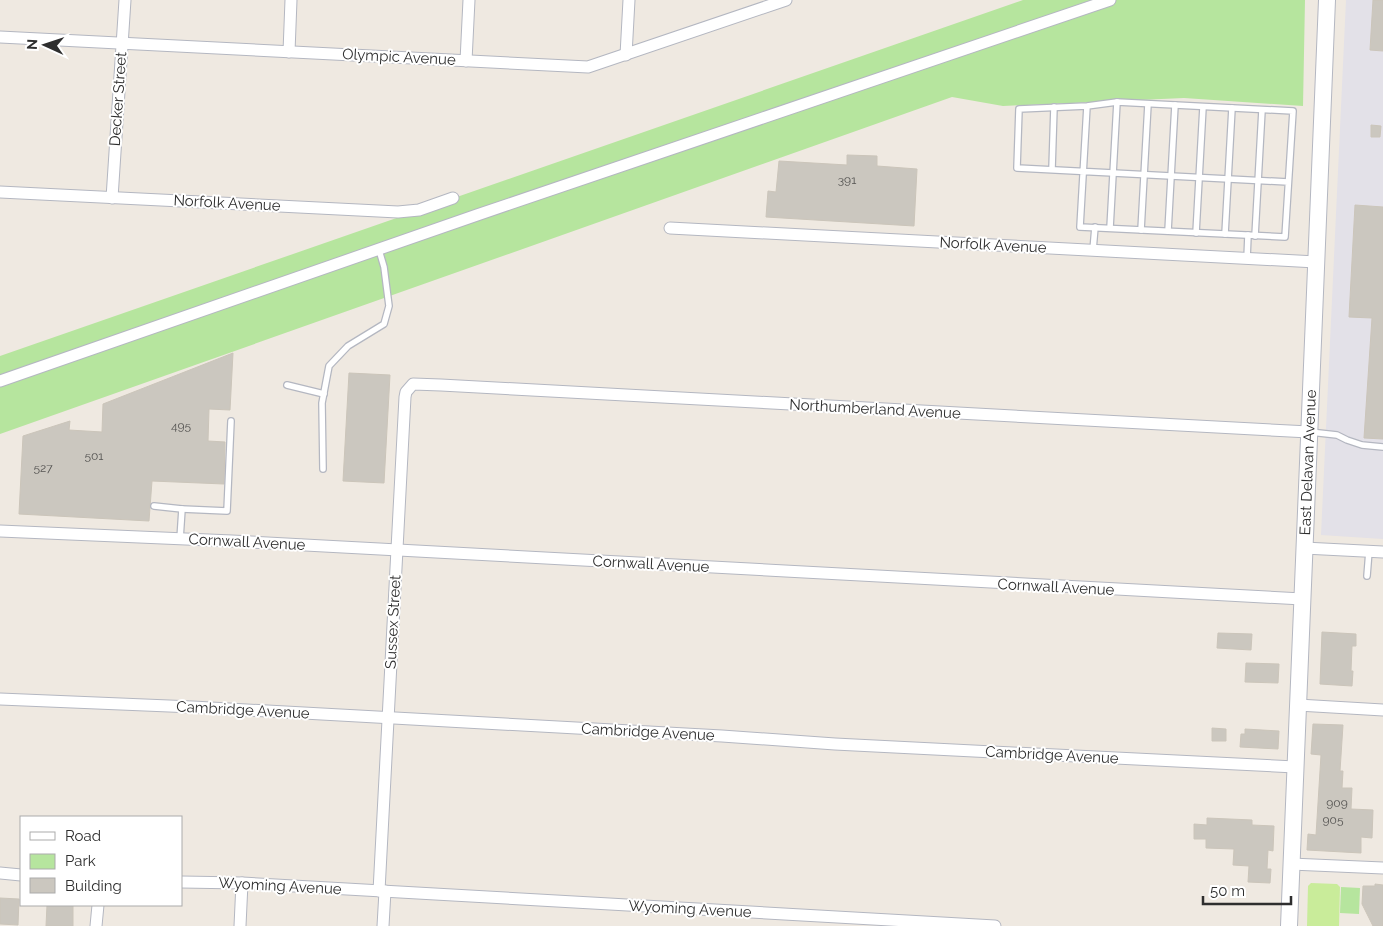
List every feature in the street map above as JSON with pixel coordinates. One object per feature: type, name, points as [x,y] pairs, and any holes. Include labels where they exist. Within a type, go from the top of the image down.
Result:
[{"type":"street","name":"Decker Street","points":[[112,198],[125,0]]},
{"type":"street","points":[[289,52],[292,0]]},
{"type":"street","points":[[466,61],[469,0]]},
{"type":"street","points":[[626,55],[629,0]]},
{"type":"street","name":"Olympic Avenue","points":[[0,37],[582,67],[594,66],[786,0]]},
{"type":"street","points":[[0,381],[1110,0]]},
{"type":"street","name":"East Delavan Avenue","points":[[1289,926],[1327,0]]},
{"type":"street","name":"Norfolk Avenue","points":[[0,192],[398,212],[419,210],[453,198]]},
{"type":"street","name":"Norfolk Avenue","points":[[670,228],[1316,262]]},
{"type":"street","name":"Sussex Street","points":[[383,926],[382,891],[388,718],[406,392],[410,387],[418,383],[442,384]]},
{"type":"street","name":"Northumberland Avenue","points":[[442,384],[1309,432]]},
{"type":"street","name":"Cornwall Avenue","points":[[0,531],[397,550],[1302,599]]},
{"type":"street","points":[[1304,548],[1383,552]]},
{"type":"street","name":"Cambridge Avenue","points":[[0,699],[184,707],[713,735],[835,744],[1295,767]]},
{"type":"street","points":[[1298,705],[1383,710]]},
{"type":"street","points":[[1291,864],[1383,868]]},
{"type":"street","points":[[0,874],[20,875]]},
{"type":"street","name":"Wyoming Avenue","points":[[182,882],[242,883],[382,891],[793,920],[995,926]]},
{"type":"street","points":[[240,926],[242,883]]},
{"type":"street","points":[[96,926],[98,906]]},
{"type":"lane","points":[[1110,228],[1118,102]]},
{"type":"lane","points":[[1087,106],[1083,171],[1080,227],[1285,237],[1292,111],[1118,102],[1087,106],[1020,109],[1017,168],[1083,171],[1113,173],[1144,174],[1171,176],[1228,178],[1288,182]]},
{"type":"lane","points":[[1141,230],[1148,104]]},
{"type":"lane","points":[[1168,231],[1175,105]]},
{"type":"lane","points":[[1052,170],[1054,107]]},
{"type":"lane","points":[[1196,233],[1203,107]]},
{"type":"lane","points":[[1225,234],[1232,108]]},
{"type":"lane","points":[[1255,236],[1262,110]]},
{"type":"lane","points":[[1093,250],[1095,227]]},
{"type":"lane","points":[[1246,258],[1248,235]]},
{"type":"lane","points":[[323,469],[322,403],[329,366],[348,346],[384,324],[389,306],[384,267],[379,250]]},
{"type":"lane","points":[[287,385],[324,394]]},
{"type":"lane","points":[[154,506],[227,511],[232,421]]},
{"type":"lane","points":[[1309,432],[1337,435],[1362,445],[1383,447]]},
{"type":"lane","points":[[180,539],[182,509]]},
{"type":"lane","points":[[1367,576],[1369,551]]},
{"type":"shaded area","points":[[1346,0],[1383,0],[1383,539],[1321,535]]},
{"type":"green space","points":[[1023,0],[1305,0],[1303,106],[1184,98],[1003,106],[952,97],[0,434],[0,356]]},
{"type":"green space","points":[[1311,883],[1337,884],[1340,887],[1339,926],[1307,926],[1308,886]]},
{"type":"green space","points":[[1341,887],[1360,888],[1359,914],[1340,913]]},
{"type":"building","points":[[1373,0],[1383,0],[1383,51],[1370,50]]},
{"type":"building","points":[[1371,125],[1381,126],[1380,137],[1371,137]]},
{"type":"building","points":[[847,155],[877,156],[877,166],[917,169],[914,226],[766,217],[768,191],[776,192],[779,161],[847,165]]},
{"type":"building","points":[[1355,205],[1383,207],[1383,439],[1364,438],[1372,318],[1349,317]]},
{"type":"building","points":[[233,353],[230,410],[209,409],[208,441],[225,442],[224,484],[152,481],[149,521],[19,514],[23,436],[70,421],[69,430],[102,432],[103,404]]},
{"type":"building","points":[[349,373],[390,375],[384,483],[343,481]]},
{"type":"building","points":[[1322,632],[1356,634],[1356,646],[1352,646],[1352,686],[1320,684]]},
{"type":"building","points":[[1218,633],[1252,634],[1251,650],[1217,648]]},
{"type":"building","points":[[1246,663],[1279,664],[1278,683],[1245,682]]},
{"type":"building","points":[[1313,724],[1343,725],[1340,771],[1343,771],[1342,788],[1352,788],[1351,809],[1373,810],[1372,838],[1361,837],[1361,853],[1307,850],[1308,834],[1316,835],[1321,755],[1311,754]]},
{"type":"building","points":[[1212,728],[1226,729],[1226,741],[1212,741]]},
{"type":"building","points":[[1245,729],[1279,731],[1278,749],[1240,747],[1241,734],[1245,734]]},
{"type":"building","points":[[1207,818],[1252,820],[1252,825],[1274,826],[1273,851],[1268,850],[1267,869],[1271,869],[1270,883],[1248,882],[1249,866],[1233,865],[1234,849],[1206,848],[1206,839],[1194,839],[1194,824],[1207,825]]},
{"type":"building","points":[[1375,884],[1383,885],[1383,926],[1373,926],[1362,904],[1363,886],[1375,886]]},
{"type":"building","points":[[0,898],[19,899],[18,925],[0,924]]},
{"type":"building","points":[[47,906],[73,906],[73,926],[46,926]]}]
